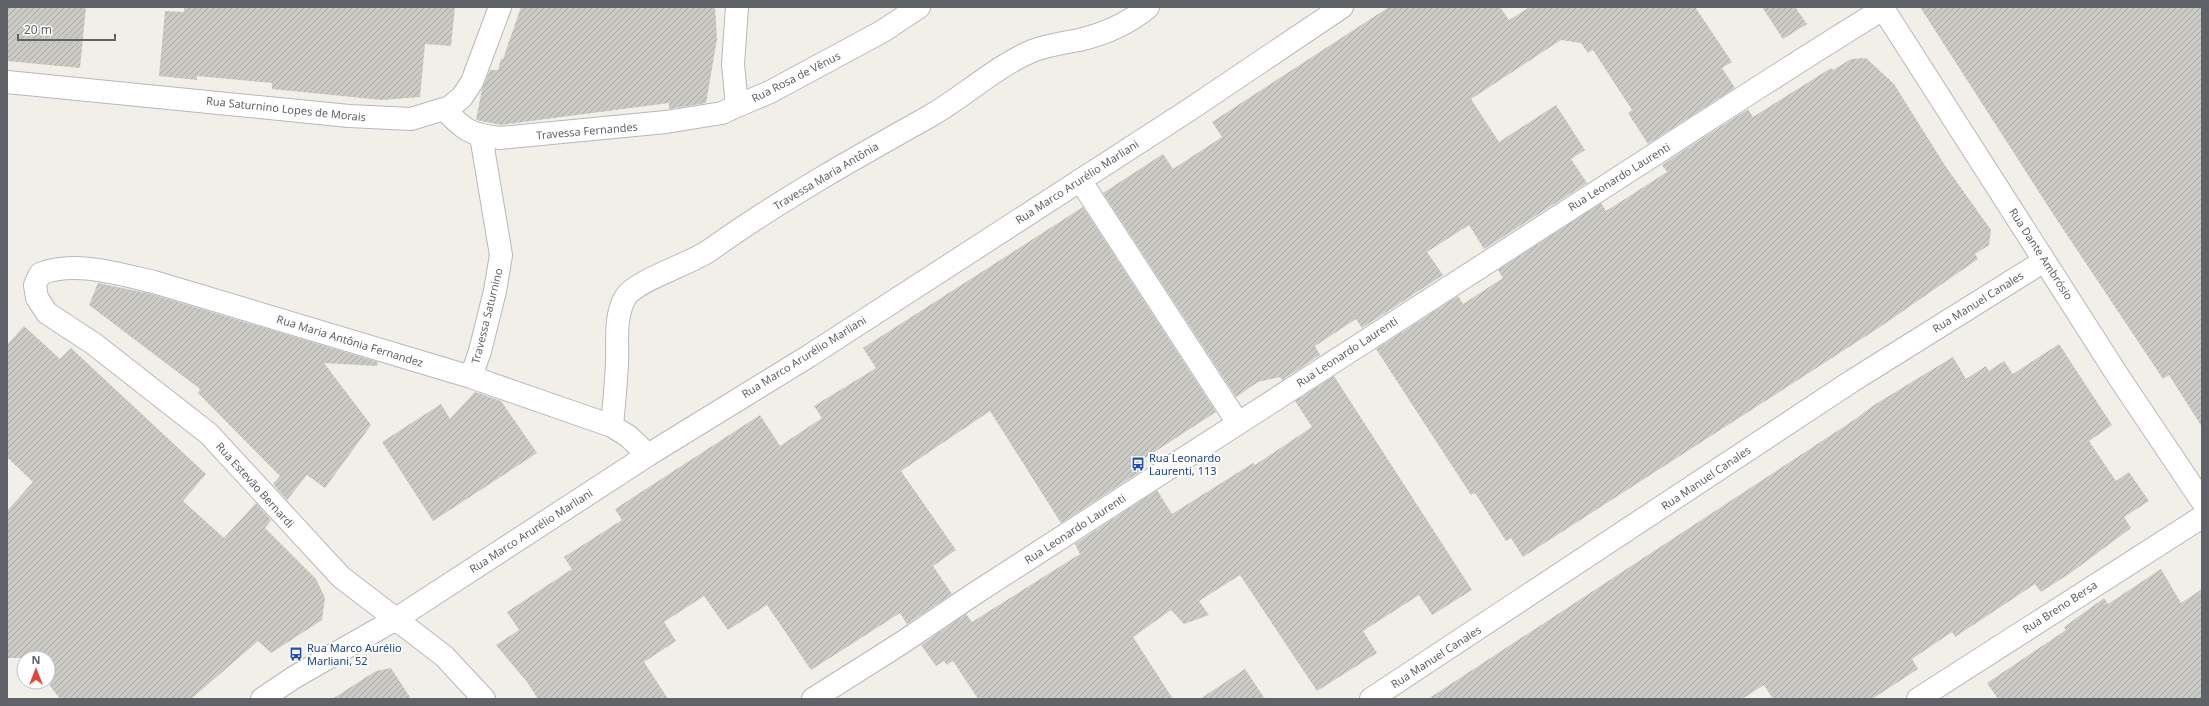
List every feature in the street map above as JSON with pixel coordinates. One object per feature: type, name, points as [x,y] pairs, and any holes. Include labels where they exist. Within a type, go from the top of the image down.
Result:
[{"type":"street","name":"Rua Saturnino Lopes de Morais","points":[[7,82],[349,116],[411,119],[444,109],[462,97],[472,82],[500,7]]},
{"type":"street","name":"Rua Rosa de Vênus","points":[[737,7],[733,64],[737,106],[770,92],[883,31],[919,7]]},
{"type":"street","name":"Travessa Maria Antônia","points":[[612,426],[617,365],[618,315],[628,292],[646,281],[701,257],[783,202],[903,129],[947,106],[1004,66],[1032,51],[1057,43],[1080,39],[1120,26],[1130,21],[1148,7]]},
{"type":"street","name":"Rua Marco Arurélio Marliani","points":[[262,699],[293,678],[396,620],[648,455],[809,356],[1080,180],[1342,7]]},
{"type":"street","name":"Rua Dante Ambrósio","points":[[1882,8],[1921,65],[2044,261],[2202,501]]},
{"type":"street","name":"Rua Leonardo Laurenti","points":[[813,699],[1786,68],[1882,8]]},
{"type":"street","name":"Travessa Fernandes","points":[[444,109],[462,128],[481,136],[500,138],[631,127],[722,113],[737,106]]},
{"type":"street","name":"Travessa Saturnino","points":[[471,377],[480,351],[495,291],[501,255],[481,136]]},
{"type":"street","points":[[1080,180],[1238,423]]},
{"type":"street","name":"Rua Manuel Canales","points":[[1371,699],[1852,381],[2044,261]]},
{"type":"street","name":"Rua Maria Antônia Fernandez","points":[[40,274],[53,268],[79,268],[119,274],[154,282],[471,377],[612,426],[628,436],[648,455]]},
{"type":"street","name":"Rua Estevão Bernardi","points":[[40,274],[35,284],[37,298],[47,313],[94,344],[209,434],[341,577],[444,656],[484,699]]},
{"type":"street","name":"Rua Breno Bersa","points":[[1918,699],[2202,516]]},
{"type":"building","points":[[7,7],[86,7],[80,68],[7,61]]},
{"type":"building","points":[[184,7],[455,7],[451,46],[425,44],[420,97],[382,100],[272,89],[272,83],[197,76],[197,80],[159,76],[165,11],[184,12]]},
{"type":"building","points":[[521,7],[715,7],[717,39],[706,103],[669,109],[669,103],[501,125],[476,120],[482,89],[490,70],[498,70]]},
{"type":"building","points":[[1389,7],[1500,7],[1509,20],[1530,7],[1695,7],[1732,62],[1722,68],[1735,88],[1648,144],[1628,113],[1632,110],[1593,50],[1588,53],[1581,43],[1561,40],[1471,99],[1499,142],[1556,105],[1585,150],[1571,159],[1587,183],[1484,249],[1469,225],[1427,252],[1443,275],[1362,328],[1356,319],[1315,346],[1320,355],[1282,380],[1280,377],[1258,382],[1236,397],[1103,193],[1163,154],[1173,169],[1222,137],[1212,122]]},
{"type":"building","points":[[1762,7],[1795,7],[1807,24],[1783,39]]},
{"type":"building","points":[[1920,7],[2202,7],[2202,427],[2169,375],[2163,379],[2055,217]]},
{"type":"building","points":[[1866,58],[1894,84],[1946,167],[1991,230],[1989,245],[1975,254],[1978,259],[1880,327],[1523,557],[1511,538],[1506,541],[1475,493],[1471,495],[1376,349],[1458,296],[1463,304],[1503,278],[1498,270],[1601,203],[1606,211],[1667,172],[1662,165],[1748,109],[1753,117],[1831,68],[1833,70],[1851,59]]},
{"type":"building","points":[[1083,207],[1216,412],[1139,462],[1144,469],[1061,523],[990,411],[901,471],[956,550],[933,566],[952,594],[907,624],[900,613],[811,670],[767,605],[728,630],[704,596],[664,622],[676,641],[644,662],[668,699],[538,699],[527,682],[496,645],[519,630],[507,612],[572,569],[564,557],[622,520],[615,509],[760,415],[780,446],[822,418],[814,406],[876,368],[863,348]]},
{"type":"building","points":[[98,283],[151,294],[378,362],[377,366],[324,363],[371,425],[325,488],[307,475],[287,500],[273,484],[280,476],[198,393],[200,389],[89,305]]},
{"type":"building","points":[[24,326],[60,359],[71,348],[206,474],[183,501],[224,538],[256,503],[271,520],[265,528],[316,579],[325,598],[322,620],[271,653],[258,641],[191,699],[60,699],[53,690],[56,690],[56,650],[16,650],[16,658],[7,658],[7,511],[33,482],[7,457],[7,345]]},
{"type":"building","points":[[2059,344],[2112,425],[2089,441],[2116,481],[2129,472],[2149,501],[2124,517],[2131,528],[2072,572],[2041,592],[2035,584],[1955,637],[1952,632],[1912,659],[1918,669],[1872,699],[1773,699],[1764,685],[1742,699],[1428,699],[1854,420],[1874,405],[1953,357],[1966,379],[1986,366],[1989,371],[2004,361],[2013,374]]},
{"type":"building","points":[[1334,376],[1472,590],[1432,615],[1419,595],[1363,631],[1377,653],[1317,691],[1240,575],[1199,601],[1209,615],[1184,624],[1171,610],[1133,637],[1173,699],[978,699],[953,661],[947,665],[944,661],[936,666],[921,645],[966,614],[972,622],[1080,554],[1075,544],[1157,490],[1172,514],[1253,463],[1255,465],[1312,427],[1295,401]]},
{"type":"building","points":[[475,392],[501,401],[537,453],[433,521],[382,442],[441,404],[450,419]]},
{"type":"building","points":[[2161,569],[2181,603],[2202,589],[2202,699],[1998,699],[1987,683],[2066,630],[2064,627],[2104,598],[2108,604]]},
{"type":"building","points":[[391,668],[411,699],[332,699],[376,671]]},
{"type":"building","points":[[1245,669],[1265,699],[1200,699]]},
{"type":"place","name":"Rua Leonardo Laurenti, 113","points":[[1138,464]]},
{"type":"place","name":"Rua Marco Aurélio Marliani, 52","points":[[296,654]]}]
